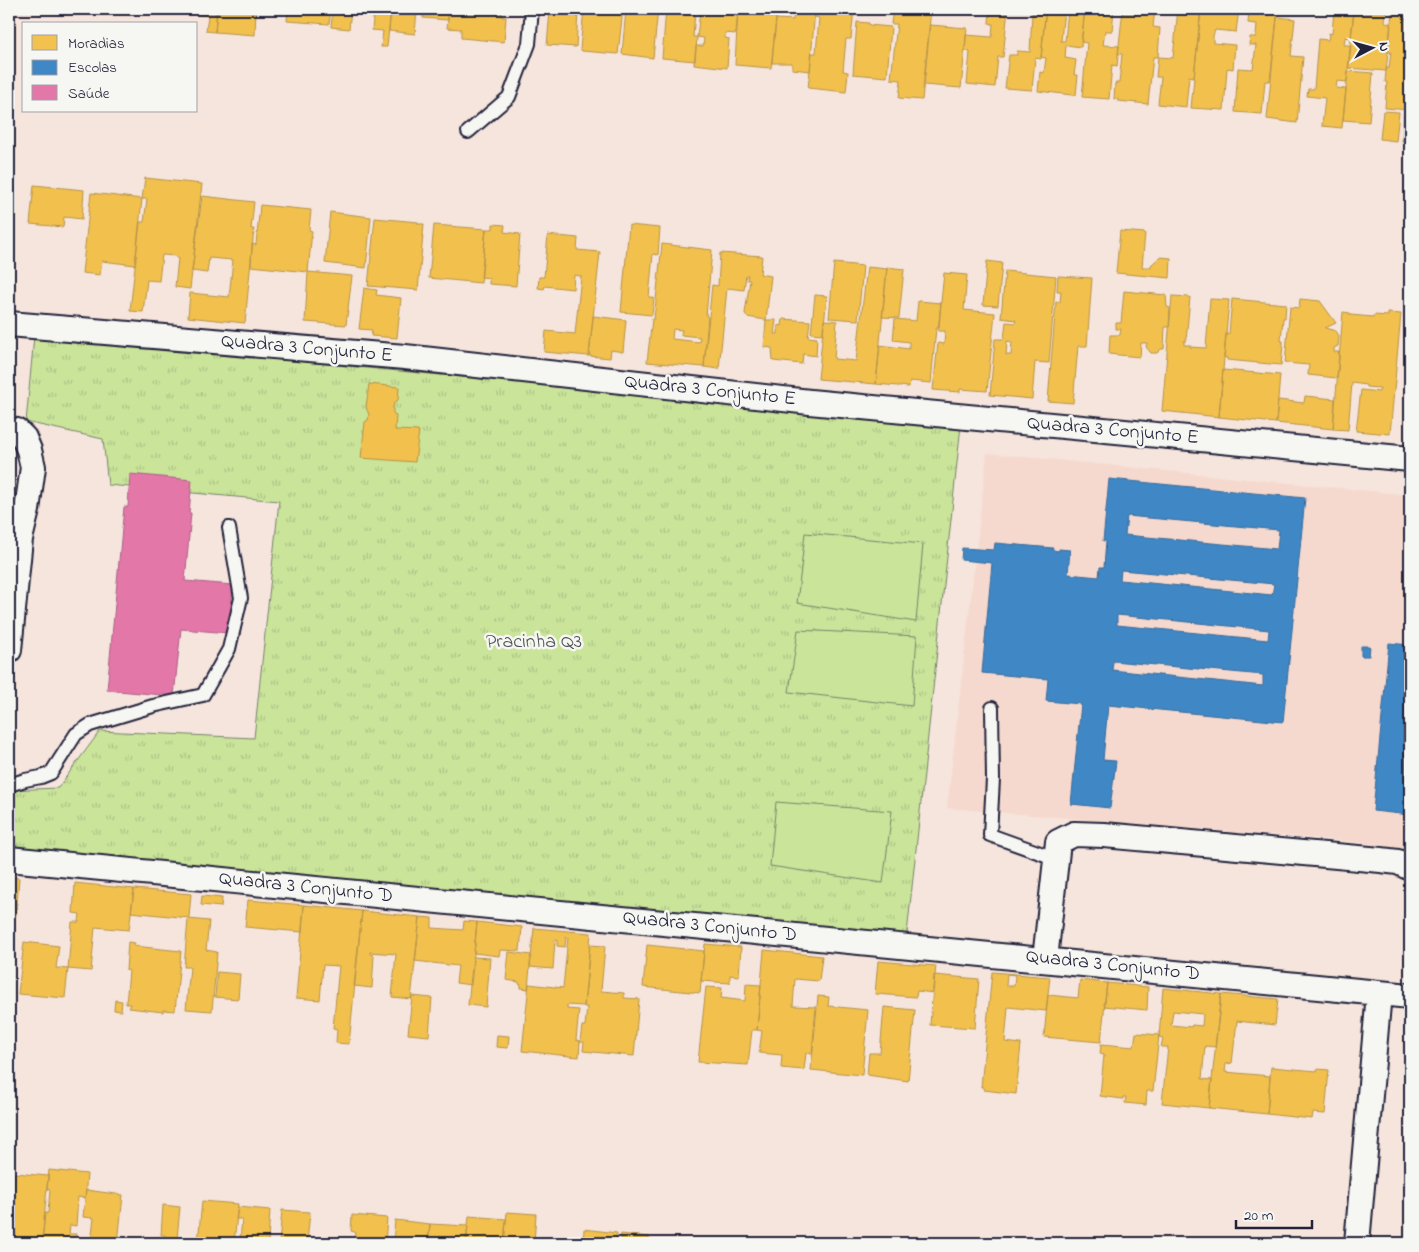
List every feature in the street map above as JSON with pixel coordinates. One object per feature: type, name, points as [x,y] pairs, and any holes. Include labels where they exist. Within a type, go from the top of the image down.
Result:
[{"type":"street","name":"Quadra 3 Conjunto E","points":[[9,324],[404,357],[820,403],[1410,459]]},
{"type":"street","points":[[9,430],[17,431],[24,438],[33,467],[27,510],[20,539],[9,650]]},
{"type":"street","points":[[1045,959],[1058,842],[1074,834],[1104,835],[1381,860],[1398,862],[1410,868]]},
{"type":"street","name":"Quadra 3 Conjunto D","points":[[9,859],[1410,996]]},
{"type":"street","points":[[1357,1243],[1379,993]]},
{"type":"lane","points":[[468,132],[509,97],[529,44],[532,9]]},
{"type":"lane","points":[[9,785],[51,773],[76,734],[90,725],[153,706],[183,701],[203,695],[229,649],[241,598],[229,528]]},
{"type":"lane","points":[[992,708],[993,779],[990,834],[1057,858]]},
{"type":"shaded area","points":[[987,453],[1410,495],[1410,849],[1333,840],[947,808]]},
{"type":"green space","name":"Pracinha Q3","points":[[34,336],[961,425],[907,934],[9,850],[9,790],[58,788],[100,731],[254,738],[279,501],[108,485],[103,439],[26,422]]},
{"type":"green space","points":[[805,533],[923,544],[916,622],[797,603]]},
{"type":"green space","points":[[798,630],[917,636],[912,706],[789,692]]},
{"type":"green space","points":[[776,802],[892,811],[883,883],[770,866]]},
{"type":"building: Moradias","points":[[128,9],[157,9],[157,11]]},
{"type":"building: Moradias","points":[[199,9],[217,9],[215,32],[206,31],[208,16],[198,15]]},
{"type":"building: Moradias","points":[[217,9],[256,9],[255,35],[215,32]]},
{"type":"building: Moradias","points":[[288,9],[331,9],[329,24],[287,21]]},
{"type":"building: Moradias","points":[[333,9],[351,9],[349,29],[331,27]]},
{"type":"building: Moradias","points":[[374,9],[391,9],[387,47],[381,47],[383,31],[372,30]]},
{"type":"building: Moradias","points":[[391,9],[417,9],[415,34],[389,31]]},
{"type":"building: Moradias","points":[[424,9],[449,9],[448,20],[423,18]]},
{"type":"building: Moradias","points":[[449,9],[502,9],[502,17],[506,17],[504,42],[461,38],[461,29],[447,28]]},
{"type":"building: Moradias","points":[[546,9],[584,9],[584,13],[578,12],[576,47],[547,45],[550,11],[546,11]]},
{"type":"building: Moradias","points":[[584,9],[623,9],[618,54],[582,51],[580,49]]},
{"type":"building: Moradias","points":[[626,9],[658,9],[653,58],[622,54]]},
{"type":"building: Moradias","points":[[666,9],[681,11],[681,9],[690,9],[692,12],[695,12],[693,37],[697,37],[695,61],[662,58]]},
{"type":"building: Moradias","points":[[719,9],[738,9],[736,34],[725,33],[725,38],[729,39],[727,68],[694,64],[696,46],[703,46],[704,38],[697,37],[700,11],[716,13]]},
{"type":"building: Moradias","points":[[738,9],[777,9],[771,68],[735,65]]},
{"type":"building: Moradias","points":[[794,9],[815,9],[810,71],[792,69],[792,63],[772,63],[776,19],[793,20]]},
{"type":"building: Moradias","points":[[815,9],[854,9],[851,39],[846,39],[843,71],[848,72],[846,92],[808,88],[812,53],[816,53],[819,18],[815,17]]},
{"type":"building: Moradias","points":[[893,9],[899,10],[899,13],[902,13],[902,9],[931,9],[922,100],[899,98],[901,80],[891,79],[897,24],[891,24]]},
{"type":"building: Moradias","points":[[990,9],[1008,9],[1003,57],[998,57],[995,87],[967,84],[970,52],[965,51],[966,35],[992,37],[993,24],[989,23]]},
{"type":"building: Moradias","points":[[1046,9],[1064,9],[1061,41],[1065,41],[1068,9],[1085,9],[1081,47],[1066,45],[1065,58],[1076,60],[1074,75],[1078,75],[1076,95],[1038,91],[1040,72],[1044,73],[1046,58],[1041,57]]},
{"type":"building: Moradias","points":[[1085,9],[1114,9],[1112,31],[1105,31],[1103,45],[1119,46],[1117,66],[1112,65],[1109,99],[1082,97],[1087,43],[1081,42]]},
{"type":"building: Moradias","points":[[1123,9],[1155,9],[1153,27],[1160,28],[1158,57],[1153,57],[1148,104],[1114,99],[1115,83],[1119,83],[1122,54],[1118,54]]},
{"type":"building: Moradias","points":[[1178,9],[1201,9],[1194,77],[1189,76],[1186,107],[1158,104],[1161,77],[1156,77],[1158,57],[1173,58]]},
{"type":"building: Moradias","points":[[1201,9],[1239,9],[1236,32],[1215,30],[1213,36],[1213,43],[1235,45],[1233,69],[1227,68],[1224,110],[1191,108]]},
{"type":"building: Moradias","points":[[1249,9],[1278,9],[1270,81],[1265,81],[1262,114],[1235,112],[1238,68],[1253,69],[1256,45],[1249,45],[1250,37],[1256,37],[1257,24],[1248,23]]},
{"type":"building: Moradias","points":[[1334,9],[1354,11],[1351,38],[1345,37],[1344,45],[1351,45],[1347,82],[1337,81],[1336,88],[1346,89],[1342,128],[1322,126],[1325,98],[1307,96],[1308,89],[1314,89],[1318,39],[1328,40],[1329,33],[1332,34]]},
{"type":"building: Moradias","points":[[1354,9],[1386,9],[1385,23],[1391,24],[1386,71],[1348,68]]},
{"type":"building: Moradias","points":[[1392,12],[1404,13],[1403,18],[1410,19],[1410,110],[1385,108],[1386,71],[1389,68],[1391,52],[1388,52]]},
{"type":"building: Moradias","points":[[1032,13],[1045,15],[1041,59],[1035,58],[1032,90],[1005,88],[1009,55],[1017,55],[1017,51],[1030,52]]},
{"type":"building: Moradias","points":[[1277,17],[1295,19],[1291,56],[1303,57],[1297,123],[1267,119]]},
{"type":"building: Moradias","points":[[857,22],[891,27],[887,77],[853,74]]},
{"type":"building: Moradias","points":[[930,25],[967,28],[961,88],[924,85]]},
{"type":"building: Moradias","points":[[1348,71],[1373,73],[1369,122],[1343,120]]},
{"type":"building: Moradias","points":[[1383,111],[1399,112],[1396,141],[1380,139]]},
{"type":"building: Moradias","points":[[1404,113],[1410,114],[1410,142],[1402,141]]},
{"type":"building: Moradias","points":[[145,178],[202,184],[190,289],[175,287],[178,258],[176,256],[162,255],[159,281],[147,280],[143,312],[130,311],[140,222],[144,222],[147,199],[142,199]]},
{"type":"building: Moradias","points":[[34,185],[84,190],[82,219],[64,217],[63,227],[30,224]]},
{"type":"building: Moradias","points":[[91,193],[142,199],[135,265],[102,261],[100,275],[82,273]]},
{"type":"building: Moradias","points":[[202,196],[254,202],[251,229],[254,229],[245,323],[188,317],[190,293],[229,297],[233,260],[209,258],[207,273],[192,271]]},
{"type":"building: Moradias","points":[[260,205],[311,210],[309,230],[312,231],[308,272],[251,266],[252,244],[256,245]]},
{"type":"building: Moradias","points":[[330,212],[371,217],[366,268],[325,263]]},
{"type":"building: Moradias","points":[[375,218],[424,224],[418,290],[368,286]]},
{"type":"building: Moradias","points":[[493,224],[505,225],[504,232],[520,234],[516,286],[489,284],[489,278],[481,277],[486,229],[493,229]]},
{"type":"building: Moradias","points":[[434,225],[486,229],[481,283],[429,278]]},
{"type":"building: Moradias","points":[[629,225],[660,228],[658,255],[653,254],[649,297],[654,298],[652,315],[621,312]]},
{"type":"building: Moradias","points":[[1120,231],[1145,233],[1142,267],[1151,267],[1160,257],[1171,258],[1170,278],[1116,273]]},
{"type":"building: Moradias","points":[[548,235],[578,238],[577,250],[600,252],[589,356],[544,352],[546,331],[575,334],[581,276],[574,275],[573,289],[545,286],[544,289],[538,288],[539,277],[544,277]]},
{"type":"building: Moradias","points":[[662,244],[712,250],[704,367],[647,362],[652,319],[654,319]],"holes":[[[673,329],[682,330],[681,335],[700,337],[699,342],[672,339]]]},
{"type":"building: Moradias","points":[[720,253],[762,256],[760,274],[771,276],[766,320],[747,317],[745,313],[750,280],[747,280],[748,275],[746,275],[744,290],[727,288],[719,369],[704,367],[712,285],[718,286]]},
{"type":"building: Moradias","points":[[987,261],[1002,263],[998,306],[983,305]]},
{"type":"building: Moradias","points":[[834,263],[863,266],[858,320],[829,318]]},
{"type":"building: Moradias","points":[[867,267],[887,269],[876,384],[818,379],[824,320],[837,321],[834,359],[856,361]]},
{"type":"building: Moradias","points":[[887,267],[904,269],[899,318],[882,317]]},
{"type":"building: Moradias","points":[[1005,271],[1056,276],[1049,363],[1035,362],[1032,399],[990,395],[995,339],[1004,339],[1006,322],[1015,323],[1016,320],[1001,318]],"holes":[[[1007,341],[1012,342],[1011,355],[1006,355]]]},
{"type":"building: Moradias","points":[[308,272],[352,276],[346,325],[305,322]]},
{"type":"building: Moradias","points":[[944,273],[967,275],[964,310],[995,313],[987,391],[933,390],[938,343],[944,344],[945,331],[938,331]]},
{"type":"building: Moradias","points":[[1058,276],[1092,278],[1087,346],[1078,346],[1073,403],[1048,401],[1056,302],[1060,302],[1061,291],[1057,291]]},
{"type":"building: Moradias","points":[[364,288],[377,290],[376,295],[401,298],[397,338],[371,336],[372,330],[359,329]]},
{"type":"building: Moradias","points":[[1124,291],[1166,295],[1167,307],[1170,308],[1169,327],[1165,327],[1164,349],[1157,353],[1151,353],[1146,347],[1147,343],[1141,343],[1140,357],[1109,354],[1110,335],[1120,335],[1121,329],[1116,329],[1116,323],[1121,323]]},
{"type":"building: Moradias","points":[[815,295],[827,296],[823,334],[811,333]]},
{"type":"building: Moradias","points":[[1172,296],[1190,297],[1184,345],[1190,345],[1190,347],[1206,348],[1210,299],[1229,300],[1219,417],[1162,411]]},
{"type":"building: Moradias","points":[[1232,299],[1286,304],[1281,341],[1283,341],[1281,365],[1227,360],[1224,357],[1226,334],[1229,334]]},
{"type":"building: Moradias","points":[[1300,299],[1320,301],[1336,323],[1325,328],[1336,331],[1339,336],[1338,346],[1334,348],[1334,352],[1339,352],[1337,378],[1308,375],[1309,365],[1285,363],[1290,307],[1299,308]]},
{"type":"building: Moradias","points":[[918,301],[941,303],[939,328],[936,328],[931,383],[910,381],[909,387],[876,384],[880,345],[909,349],[909,342],[893,340],[895,319],[916,321]]},
{"type":"building: Moradias","points":[[1343,312],[1350,313],[1350,315],[1373,317],[1374,315],[1388,316],[1388,313],[1401,314],[1390,434],[1356,431],[1361,390],[1379,392],[1380,388],[1352,383],[1348,430],[1333,429]]},
{"type":"building: Moradias","points":[[593,316],[626,320],[623,352],[611,350],[610,358],[589,356]]},
{"type":"building: Moradias","points":[[783,319],[810,321],[808,337],[817,338],[816,356],[803,354],[802,364],[773,361],[772,348],[764,347],[766,320],[776,320],[774,334],[778,334],[778,325],[782,326]]},
{"type":"building: Moradias","points":[[1223,370],[1280,375],[1276,423],[1219,417]]},
{"type":"building: Moradias","points":[[369,384],[399,387],[398,400],[394,403],[393,408],[393,413],[396,416],[395,430],[419,431],[415,462],[361,458],[365,422],[368,420],[369,415],[366,407]]},
{"type":"building: Moradias","points":[[1305,396],[1335,399],[1333,429],[1276,423],[1278,400],[1304,403]]},
{"type":"building: Moradias","points":[[9,877],[19,878],[16,915],[9,914]]},
{"type":"building: Moradias","points":[[75,883],[134,889],[129,930],[95,927],[91,971],[68,969],[72,922],[79,922],[80,914],[73,913]]},
{"type":"building: Moradias","points":[[134,889],[191,894],[189,918],[131,912]]},
{"type":"building: Moradias","points":[[202,896],[222,898],[221,907],[201,905]]},
{"type":"building: Moradias","points":[[248,900],[304,905],[302,932],[245,927]]},
{"type":"building: Moradias","points":[[304,905],[362,911],[349,1044],[336,1043],[337,1029],[333,1028],[339,966],[323,965],[320,1000],[296,998]]},
{"type":"building: Moradias","points":[[362,911],[420,917],[411,999],[392,997],[396,954],[370,952],[370,954],[374,955],[372,988],[354,986]]},
{"type":"building: Moradias","points":[[420,917],[432,918],[432,928],[463,930],[464,921],[477,922],[471,985],[456,983],[458,966],[415,961]]},
{"type":"building: Moradias","points":[[188,919],[209,921],[206,950],[217,952],[212,1011],[186,1009],[190,967],[184,967]]},
{"type":"building: Moradias","points":[[477,922],[522,927],[520,951],[500,950],[499,956],[474,953]]},
{"type":"building: Moradias","points":[[534,928],[591,933],[584,1006],[567,1005],[567,1009],[579,1010],[576,1040],[580,1041],[579,1057],[522,1051],[529,984],[563,988],[568,937],[566,937],[565,947],[557,946],[557,940],[555,940],[553,969],[530,967]]},
{"type":"building: Moradias","points":[[24,942],[59,946],[56,968],[68,969],[65,998],[18,994]]},
{"type":"building: Moradias","points":[[128,942],[135,943],[134,946],[181,951],[175,1011],[163,1010],[163,1012],[129,1008],[130,1004],[126,1004],[129,971],[126,970]]},
{"type":"building: Moradias","points":[[705,944],[741,947],[739,976],[730,975],[730,983],[701,981]]},
{"type":"building: Moradias","points":[[590,945],[605,946],[601,991],[624,993],[624,998],[639,999],[634,1056],[583,1051],[584,1042],[580,1042],[582,1026],[585,1026],[587,1007],[584,1007]]},
{"type":"building: Moradias","points":[[647,945],[704,951],[700,993],[643,987]]},
{"type":"building: Moradias","points":[[764,950],[822,956],[819,981],[795,979],[793,1006],[816,1007],[812,1054],[806,1053],[804,1070],[781,1068],[782,1055],[759,1053],[762,1031],[757,1030]]},
{"type":"building: Moradias","points":[[509,952],[531,955],[528,989],[521,988],[519,982],[506,980]]},
{"type":"building: Moradias","points":[[9,956],[11,956],[9,987]]},
{"type":"building: Moradias","points":[[473,957],[490,958],[486,1007],[468,1005]]},
{"type":"building: Moradias","points":[[878,961],[936,966],[933,993],[917,991],[916,997],[875,994]]},
{"type":"building: Moradias","points":[[217,972],[240,974],[238,999],[215,997]]},
{"type":"building: Moradias","points":[[992,972],[1050,977],[1046,1011],[1008,1007],[1005,1042],[1021,1044],[1016,1094],[984,1090],[984,1087],[981,1087]],"holes":[[[1007,974],[1015,975],[1014,986],[1006,986]]]},
{"type":"building: Moradias","points":[[934,975],[979,979],[975,1028],[930,1025]]},
{"type":"building: Moradias","points":[[1080,980],[1107,983],[1101,1042],[1044,1037],[1048,995],[1078,998]]},
{"type":"building: Moradias","points":[[1107,983],[1148,987],[1147,1010],[1104,1006]]},
{"type":"building: Moradias","points":[[746,984],[761,985],[757,1030],[752,1030],[748,1065],[698,1062],[706,987],[722,988],[721,998],[745,1001]]},
{"type":"building: Moradias","points":[[1163,988],[1221,994],[1215,1047],[1205,1046],[1202,1079],[1212,1080],[1209,1108],[1162,1103],[1168,1047],[1161,1047],[1163,1038],[1159,1037]],"holes":[[[1173,1011],[1203,1014],[1202,1026],[1171,1025]]]},
{"type":"building: Moradias","points":[[1221,994],[1278,999],[1275,1025],[1237,1021],[1232,1063],[1226,1064],[1225,1072],[1270,1076],[1267,1114],[1209,1108]]},
{"type":"building: Moradias","points":[[412,996],[432,998],[429,1036],[408,1034]]},
{"type":"building: Moradias","points":[[818,996],[829,997],[828,1006],[868,1010],[862,1075],[811,1070]]},
{"type":"building: Moradias","points":[[115,1000],[122,1001],[121,1011],[114,1010]]},
{"type":"building: Moradias","points":[[884,1007],[915,1010],[908,1081],[867,1075],[869,1053],[880,1053]]},
{"type":"building: Moradias","points":[[1136,1033],[1159,1035],[1153,1091],[1147,1091],[1146,1105],[1125,1103],[1126,1097],[1123,1097],[1123,1099],[1100,1096],[1104,1055],[1100,1054],[1101,1044],[1134,1047]]},
{"type":"building: Moradias","points":[[497,1035],[509,1036],[508,1048],[496,1047]]},
{"type":"building: Moradias","points":[[1271,1067],[1317,1071],[1317,1069],[1329,1070],[1325,1114],[1313,1113],[1312,1119],[1267,1114]]},
{"type":"building: Moradias","points":[[49,1170],[87,1174],[85,1198],[78,1197],[76,1226],[70,1225],[69,1234],[76,1234],[75,1243],[42,1243],[45,1213],[48,1213],[50,1190],[47,1189]]},
{"type":"building: Moradias","points":[[15,1173],[48,1176],[42,1243],[9,1243],[9,1212],[11,1212]]},
{"type":"building: Moradias","points":[[86,1190],[123,1195],[118,1243],[91,1243],[94,1218],[83,1217]]},
{"type":"building: Moradias","points":[[202,1201],[238,1204],[234,1243],[196,1243],[198,1242]]},
{"type":"building: Moradias","points":[[163,1205],[180,1207],[177,1239],[196,1241],[196,1243],[157,1243],[157,1237],[165,1238],[165,1235],[161,1235]]},
{"type":"building: Moradias","points":[[238,1207],[270,1210],[268,1241],[273,1243],[234,1243],[234,1241],[240,1241],[242,1219],[236,1219]]},
{"type":"building: Moradias","points":[[282,1210],[310,1212],[307,1243],[279,1243]]},
{"type":"building: Moradias","points":[[507,1212],[536,1214],[534,1243],[504,1243]]},
{"type":"building: Moradias","points":[[352,1215],[387,1218],[385,1243],[354,1243],[355,1232],[351,1231]]},
{"type":"building: Moradias","points":[[469,1216],[506,1219],[504,1243],[466,1243]]},
{"type":"building: Moradias","points":[[395,1220],[430,1224],[428,1243],[423,1243],[421,1238],[421,1243],[389,1243],[393,1242]]},
{"type":"building: Moradias","points":[[430,1224],[468,1226],[466,1243],[428,1243]]},
{"type":"building: Moradias","points":[[584,1229],[617,1233],[616,1243],[583,1243]]},
{"type":"building: Moradias","points":[[621,1234],[649,1237],[649,1243],[620,1243]]},
{"type":"building: Escolas","points":[[1109,479],[1305,498],[1283,722],[1108,705],[1103,760],[1116,761],[1110,808],[1071,804],[1081,704],[1046,701],[1048,679],[982,673],[992,563],[961,560],[962,548],[994,550],[995,543],[1053,548],[1053,550],[1059,551],[1059,549],[1070,550],[1068,574],[1099,577],[1100,567],[1104,567],[1106,541],[1103,541]],"holes":[[[1127,516],[1279,530],[1277,549],[1125,535]],[[1121,570],[1274,584],[1272,595],[1120,580]],[[1117,615],[1269,630],[1268,640],[1117,625]],[[1113,661],[1263,675],[1263,686],[1112,670]]]},
{"type":"building: Escolas","points":[[1389,643],[1410,645],[1410,815],[1373,811]]},
{"type":"building: Escolas","points":[[1361,646],[1370,646],[1369,656],[1361,656]]},
{"type":"building: Saúde","points":[[130,474],[192,480],[185,581],[233,585],[229,633],[181,629],[174,696],[107,690],[124,507],[128,507]]}]
